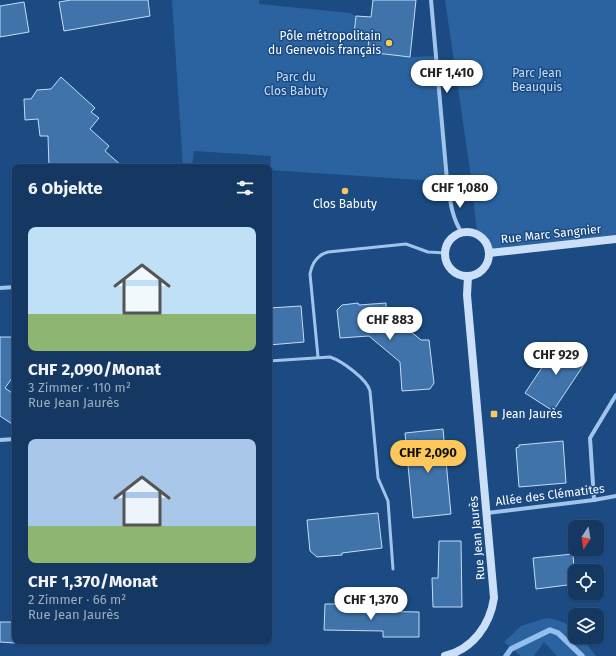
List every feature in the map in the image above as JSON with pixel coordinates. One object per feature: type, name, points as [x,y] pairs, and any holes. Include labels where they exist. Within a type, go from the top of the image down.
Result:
[{"type":"street","points":[[431,0],[447,180],[455,220],[462,233]]},
{"type":"street","points":[[472,232],[481,237],[486,243],[489,253],[488,263],[483,269],[468,276],[459,274],[452,269],[447,262],[446,253],[451,239],[462,233],[472,232]]},
{"type":"street","name":"Rue Marc Sangnier","points":[[489,253],[616,239]]},
{"type":"street","name":"Rue Jean Jaurès","points":[[445,656],[464,648],[479,635],[488,622],[492,611],[494,584],[467,296],[468,276]]},
{"type":"street","points":[[0,288],[12,287]]},
{"type":"street","points":[[594,500],[590,438],[616,395]]},
{"type":"street","points":[[0,440],[12,439]]},
{"type":"street","name":"Allée des Clématites","points":[[487,513],[616,496]]},
{"type":"lane","points":[[318,357],[310,274],[312,265],[320,255],[328,252],[406,244],[428,252],[446,253]]},
{"type":"lane","points":[[272,361],[330,357],[338,361],[365,381],[369,387],[378,478],[388,501],[393,569]]},
{"type":"green space","name":"Parc du Clos Babuty","points":[[172,0],[259,0],[259,4],[350,13],[356,16],[354,34],[369,36],[368,52],[410,57],[436,56],[447,180],[420,180],[272,170],[271,156],[194,151],[192,164],[183,164]]},
{"type":"green space","name":"Parc Jean Beauquis","points":[[445,0],[616,0],[616,239],[489,253],[486,243],[477,234],[471,177]]},
{"type":"green space","points":[[546,618],[561,621],[568,625],[568,644],[587,644],[596,656],[557,656],[544,642],[534,656],[521,656],[504,642],[521,626]]},
{"type":"building","points":[[71,0],[148,0],[150,16],[64,31],[59,2]]},
{"type":"building","points":[[373,0],[416,0],[410,57],[368,52],[369,36],[354,34],[356,16],[371,17]]},
{"type":"building","points":[[24,2],[29,32],[0,37],[0,6]]},
{"type":"building","points":[[61,77],[95,108],[91,112],[99,118],[90,129],[109,146],[105,151],[120,164],[49,164],[48,136],[40,136],[38,119],[25,120],[24,99],[31,99],[37,90],[51,89]]},
{"type":"building","points":[[358,303],[359,305],[386,303],[386,311],[421,340],[429,340],[434,383],[430,389],[402,391],[400,362],[369,336],[340,338],[337,310],[342,305]]},
{"type":"building","points":[[301,306],[304,342],[272,345],[272,308]]},
{"type":"building","points":[[0,337],[12,337],[12,378],[5,388],[12,393],[12,424],[0,416]]},
{"type":"building","points":[[559,342],[587,360],[553,411],[525,393]]},
{"type":"building","points":[[443,429],[451,514],[413,518],[405,433]]},
{"type":"building","points":[[563,441],[566,483],[519,487],[516,448],[519,447],[519,445]]},
{"type":"building","points":[[378,513],[382,548],[342,553],[342,555],[317,557],[310,551],[307,520]]},
{"type":"building","points":[[439,541],[461,541],[462,607],[433,607],[432,578],[438,578]]},
{"type":"building","points":[[568,554],[568,556],[573,556],[574,564],[568,564],[568,585],[536,589],[533,558]]},
{"type":"building","points":[[325,604],[359,604],[359,611],[419,612],[419,637],[383,637],[383,631],[324,630]]},
{"type":"building","points":[[0,622],[12,622],[12,643],[0,642]]},
{"type":"waterway","points":[[506,656],[511,649],[550,630],[558,633],[582,656]]},
{"type":"place","name":"Pôle métropolitain du Genevois français","points":[[389,43]]},
{"type":"place","name":"Clos Babuty","points":[[345,191]]},
{"type":"place","name":"Jean Jaurès","points":[[494,414]]}]
